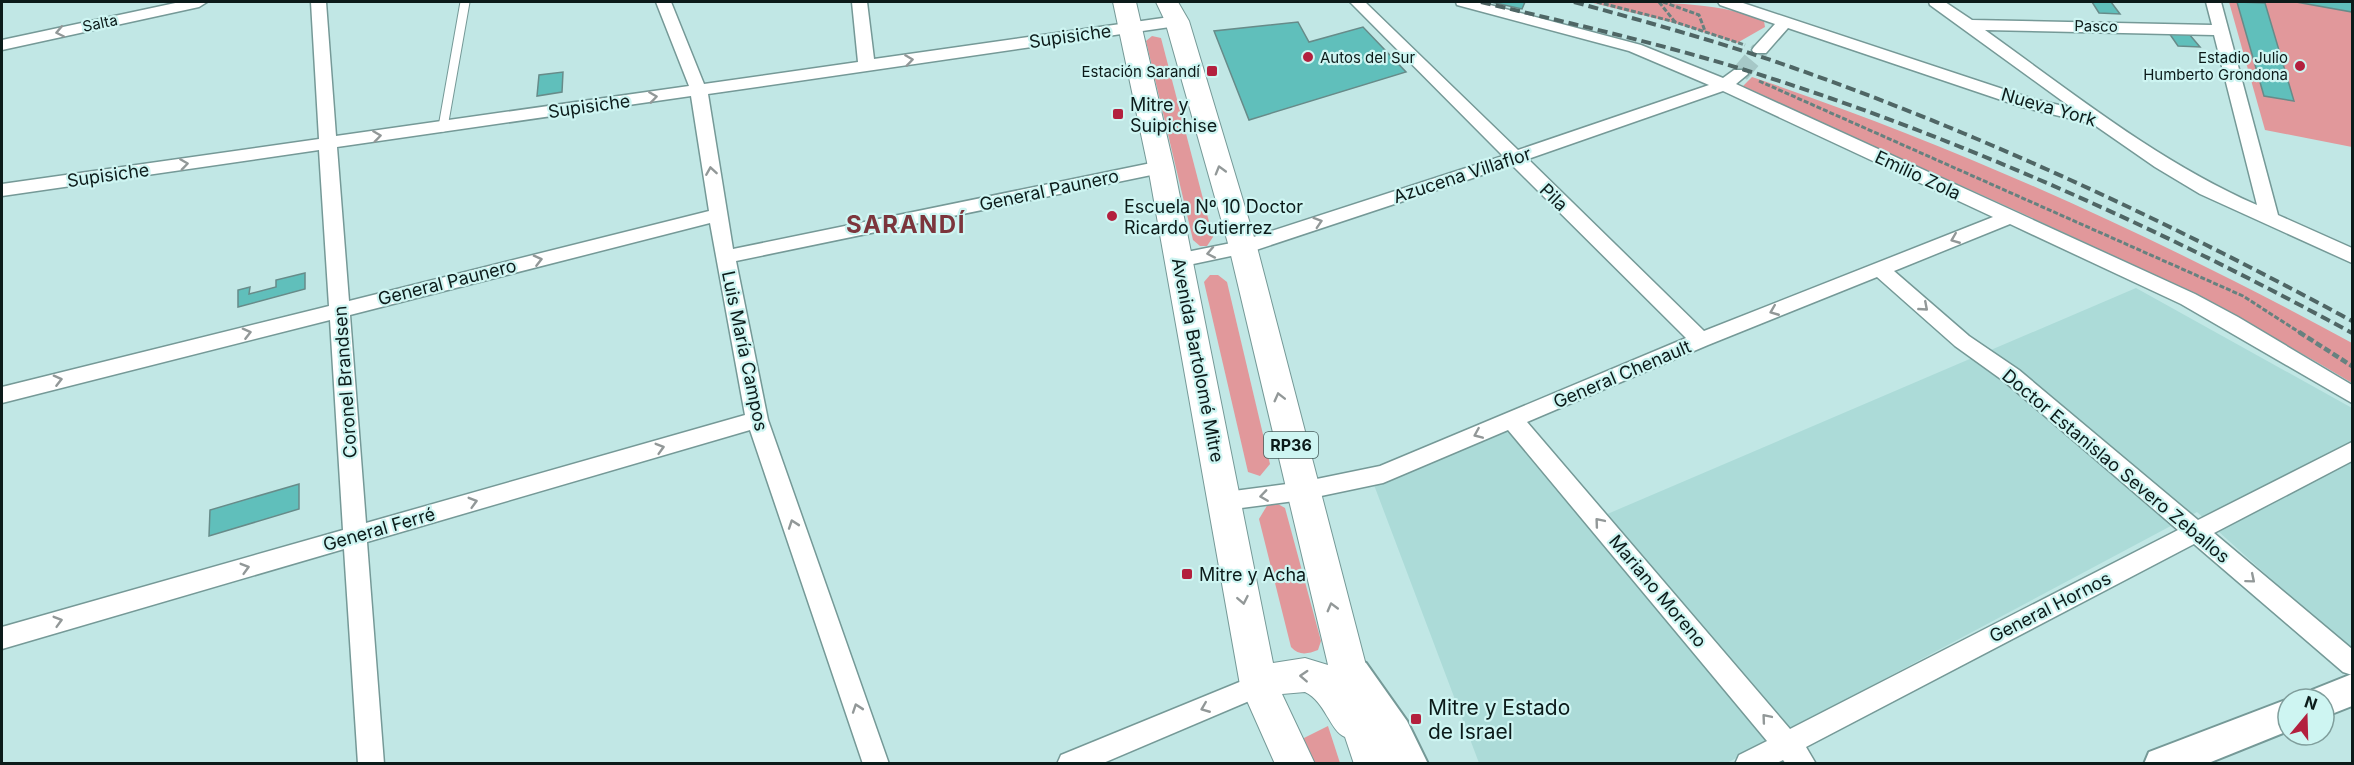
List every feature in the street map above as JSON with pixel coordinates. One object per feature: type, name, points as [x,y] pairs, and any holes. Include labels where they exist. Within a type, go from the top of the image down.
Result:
[{"type":"main road","name":"Avenida Bartolomé Mitre","points":[[1124,2],[1161,167],[1259,685],[1295,764]]},
{"type":"main road","name":"RP36","points":[[1172,11],[1240,237],[1302,490],[1371,755]]},
{"type":"main road","points":[[1259,685],[1294,675],[1308,674],[1322,679],[1340,698],[1371,755]]},
{"type":"street","name":"Salta","points":[[2,45],[199,2]]},
{"type":"street","name":"Coronel Brandsen","points":[[318,2],[371,764]]},
{"type":"street","name":"Luis María Campos","points":[[663,2],[699,91],[725,257],[757,420],[876,764]]},
{"type":"street","points":[[859,2],[867,66]]},
{"type":"street","name":"Pila","points":[[1357,2],[1701,340]]},
{"type":"street","name":"Emilio Zola","points":[[1463,2],[1617,42],[1732,80],[2010,217],[2213,312],[2352,395]]},
{"type":"street","name":"Nueva York","points":[[1726,2],[2028,103],[2100,120],[2161,163],[2216,195],[2352,256]]},
{"type":"street","points":[[1936,2],[2100,120]]},
{"type":"street","points":[[2214,2],[2269,218]]},
{"type":"street","name":"Supisiche","points":[[2,190],[1131,27],[1172,11]]},
{"type":"street","points":[[1760,50],[1786,21]]},
{"type":"street","name":"Pasco","points":[[1970,25],[2222,30]]},
{"type":"street","name":"Azucena Villaflor","points":[[1176,247],[1240,237],[1514,158],[1732,80]]},
{"type":"street","name":"General Paunero","points":[[725,257],[1161,167]]},
{"type":"street","name":"General Paunero","points":[[2,395],[718,215]]},
{"type":"street","name":"General Chenault","points":[[1226,501],[1302,490],[1383,474],[1701,340],[2010,217]]},
{"type":"street","name":"Doctor Estanislao Severo Zeballos","points":[[1880,269],[1962,341],[2012,376],[2352,664]]},
{"type":"street","name":"General Ferré","points":[[2,638],[757,420]]},
{"type":"street","name":"Mariano Moreno","points":[[1512,420],[1795,754]]},
{"type":"street","name":"General Hornos","points":[[1748,764],[1795,754],[2195,532],[2352,451]]},
{"type":"street","points":[[1347,663],[1395,733],[1410,764]]},
{"type":"street","points":[[1070,764],[1259,685]]},
{"type":"street","name":"Avenida Bartolomé Mitre","points":[[1259,685],[1279,764]]},
{"type":"street","points":[[2336,696],[2352,690]]},
{"type":"street","points":[[2162,764],[2276,720]]},
{"type":"lane","points":[[443,127],[465,2]]},
{"type":"path","points":[[1597,2],[1675,22],[1760,50]]},
{"type":"path","points":[[1661,2],[1675,22]]},
{"type":"path","points":[[1661,2],[1699,15],[1705,31]]},
{"type":"path","points":[[1732,80],[1772,85],[2243,296],[2352,366]]},
{"type":"path","points":[[1176,247],[1240,237]]},
{"type":"shaded area","points":[[1589,2],[1656,2],[1725,9],[1764,21],[1765,27],[1737,43],[1675,23]]},
{"type":"shaded area","name":"Estadio Julio Humberto Grondona","points":[[2229,2],[2352,2],[2352,147],[2265,130]]},
{"type":"shaded area","points":[[1152,36],[1161,38],[1213,237],[1207,246],[1200,246],[1193,240],[1146,41]]},
{"type":"shaded area","points":[[1752,77],[1830,104],[1982,164],[2132,231],[2279,304],[2352,343],[2352,383],[2279,341],[2128,263],[1741,88]]},
{"type":"shaded area","points":[[1210,275],[1218,275],[1227,282],[1270,464],[1260,476],[1248,472],[1204,282]]},
{"type":"shaded area","points":[[2136,288],[2352,408],[2352,647],[2348,649],[2197,512],[1727,763],[1479,763],[1371,477],[1508,425],[1598,518]]},
{"type":"shaded area","points":[[1268,504],[1278,504],[1285,508],[1321,641],[1318,650],[1300,653],[1291,647],[1259,519]]},
{"type":"shaded area","points":[[1328,726],[1340,763],[1302,763],[1292,744]]},
{"type":"building","points":[[1491,2],[1525,2],[1522,9]]},
{"type":"building","points":[[2092,2],[2111,2],[2120,14],[2099,13]]},
{"type":"building","points":[[2237,2],[2265,3],[2294,101],[2264,96]]},
{"type":"building","points":[[2296,2],[2352,2],[2352,12]]},
{"type":"building","name":"Autos del Sur","points":[[1298,22],[1309,42],[1363,27],[1406,72],[1249,120],[1214,31]]},
{"type":"building","points":[[2169,33],[2189,34],[2200,47],[2178,46]]},
{"type":"building","points":[[563,72],[562,92],[537,96],[539,75]]},
{"type":"building","points":[[305,273],[305,289],[238,307],[238,290],[250,287],[249,294],[276,287],[276,280]]},
{"type":"building","points":[[299,484],[299,509],[209,536],[210,510]]},
{"type":"tunnel","points":[[1740,74],[1760,50]]},
{"type":"railway","points":[[1481,2],[1712,60],[1902,124],[2055,186],[2205,256],[2352,333]]},
{"type":"railway","points":[[1574,2],[1764,58],[1863,93],[2006,151],[2146,215],[2352,321]]},
{"type":"place","name":"Autos del Sur","points":[[1308,57]]},
{"type":"place","name":"Estadio Julio Humberto Grondona","points":[[2300,66]]},
{"type":"place","name":"Estación Sarandí","points":[[1212,71]]},
{"type":"place","name":"Mitre y Suipichise","points":[[1118,114]]},
{"type":"place","name":"Escuela Nº 10 Doctor Ricardo Gutierrez","points":[[1112,216]]},
{"type":"place","name":"Mitre y Acha","points":[[1187,574]]},
{"type":"place","name":"Mitre y Estado de Israel","points":[[1416,719]]},
{"type":"district","name":"SARANDÍ","points":[[906,224]]}]
